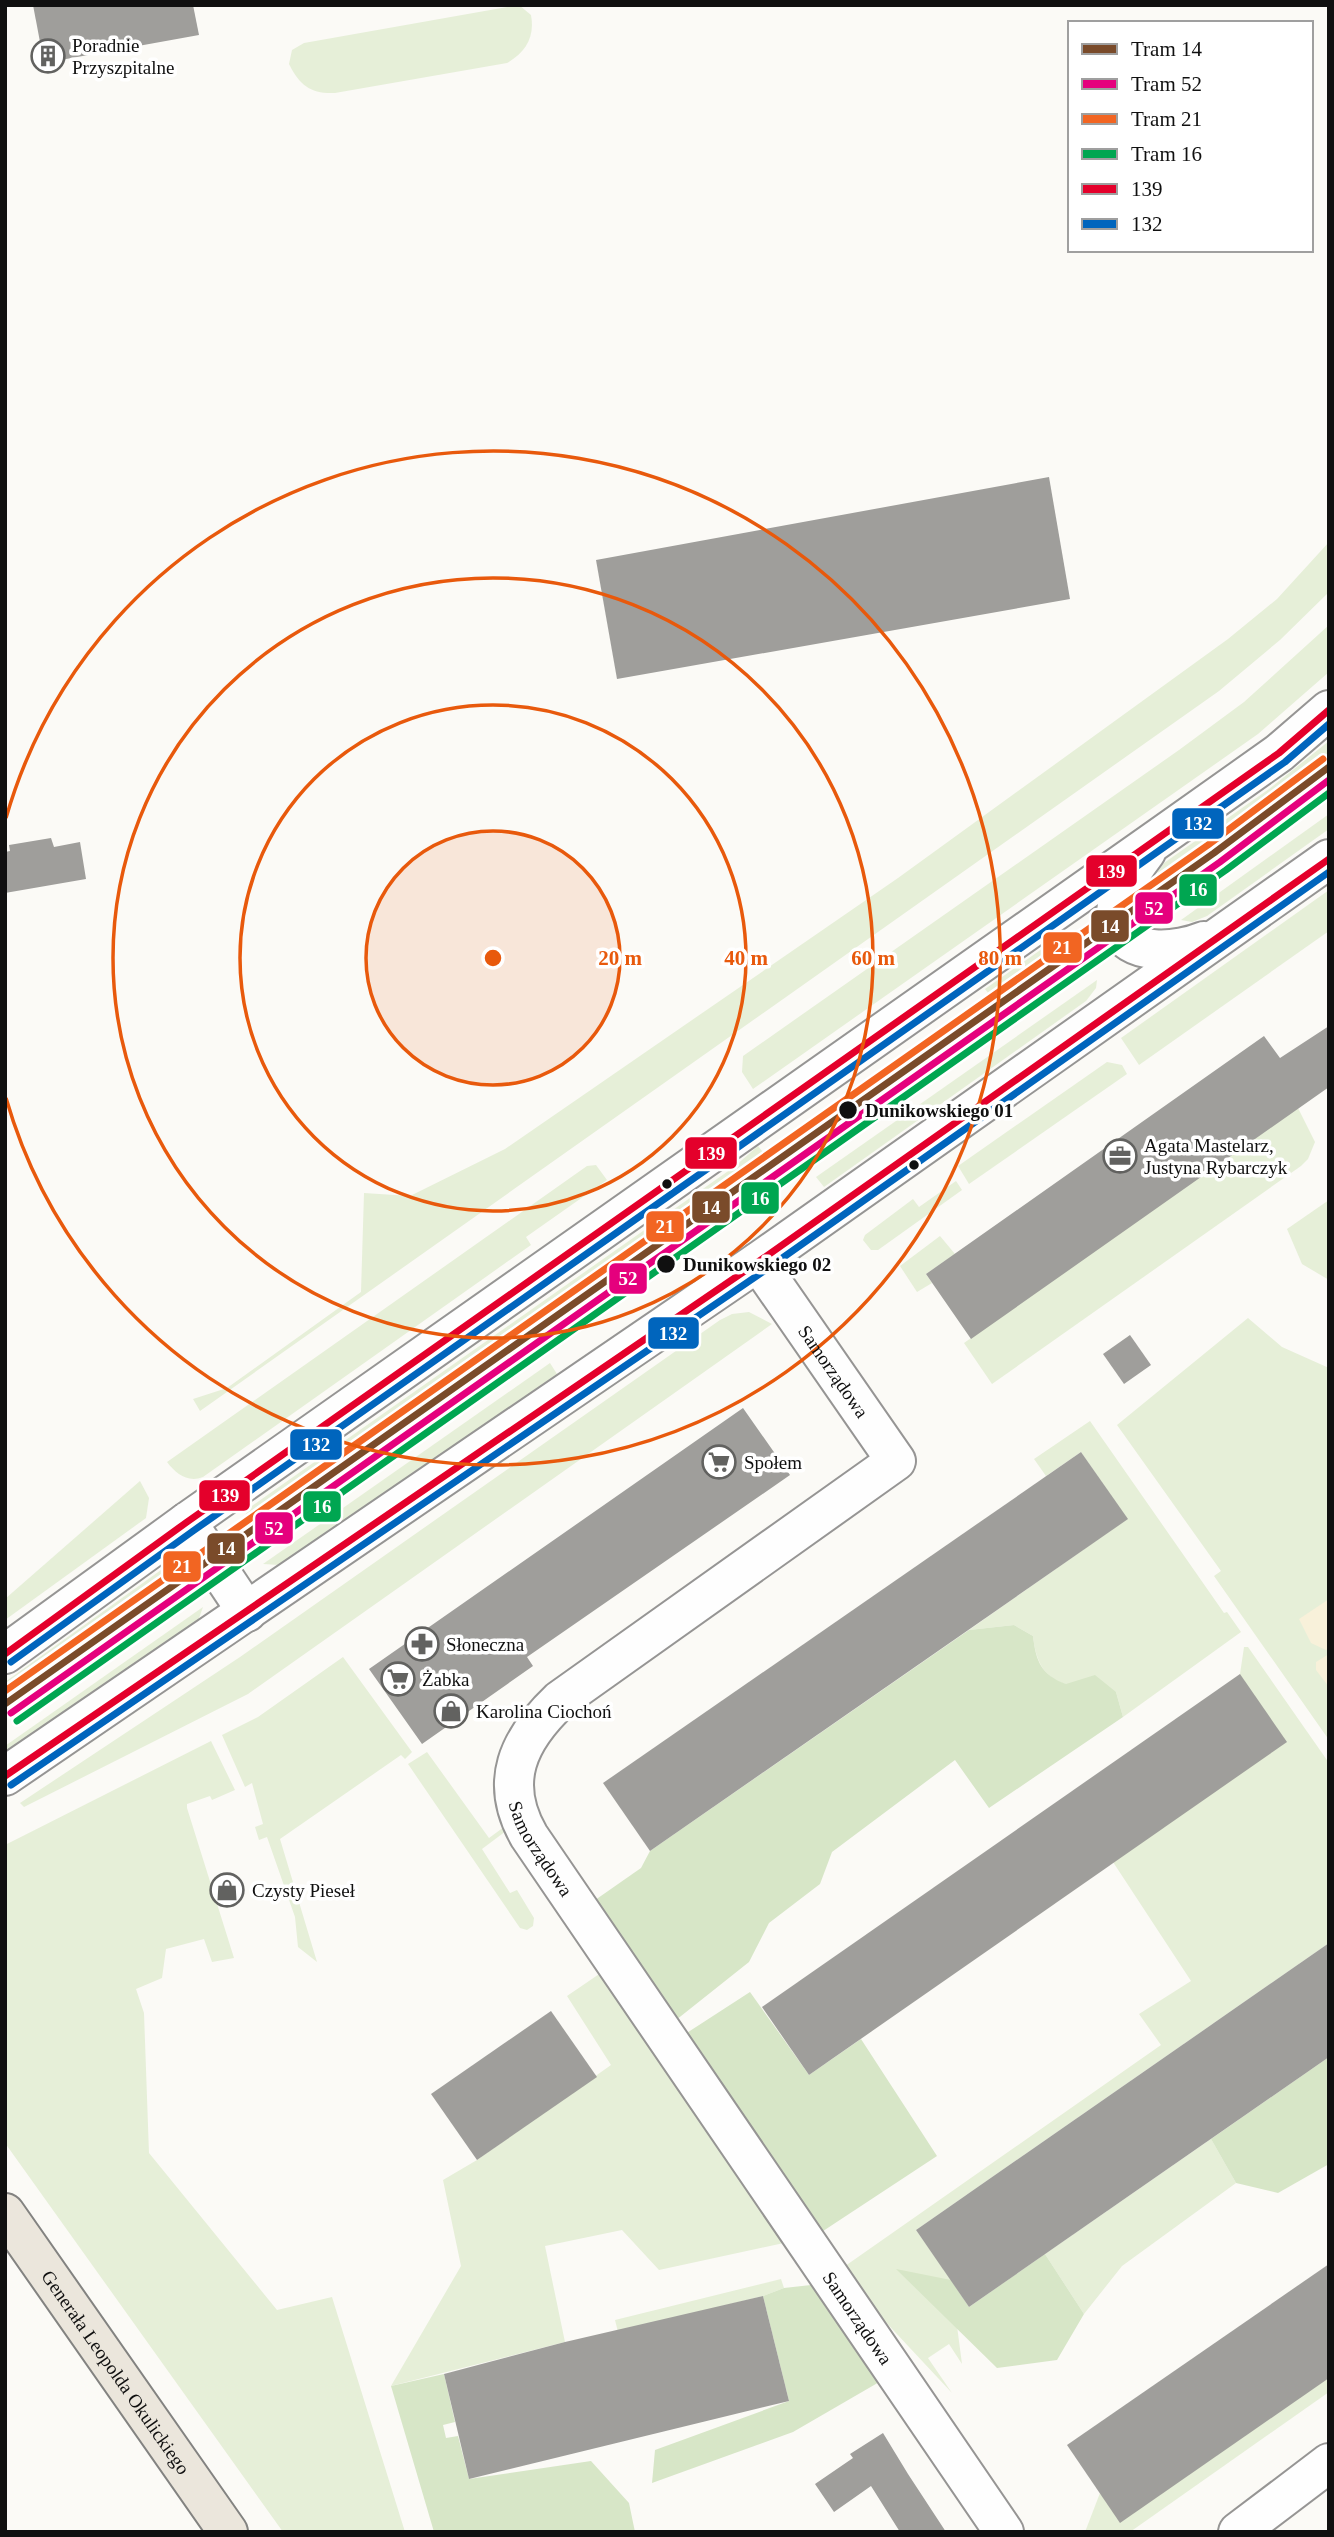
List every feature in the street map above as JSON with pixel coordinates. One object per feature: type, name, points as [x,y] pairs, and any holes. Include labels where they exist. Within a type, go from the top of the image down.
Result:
[{"type":"main road","name":"Generała Leopolda Okulickiego","points":[[5,2213],[228,2532]]},
{"type":"street","points":[[5,1654],[187,1522],[1160,838],[1279,753],[1329,710]]},
{"type":"street","points":[[1160,838],[1146,852],[1127,881],[1116,914],[1119,929],[1132,942],[1166,950],[1195,945],[1222,933]]},
{"type":"street","points":[[5,1776],[758,1262],[1329,859]]},
{"type":"street","name":"Samorządowa","points":[[758,1262],[896,1461],[560,1699],[533,1729],[523,1746],[514,1781],[515,1801],[530,1836],[1004,2532]]},
{"type":"street","points":[[187,1522],[247,1612]]},
{"type":"street","points":[[1238,2532],[1329,2463]]},
{"type":"green space","points":[[519,5],[531,15],[532,30],[524,49],[507,63],[335,93],[319,92],[307,87],[297,78],[289,64],[292,50],[304,43]]},
{"type":"green space","points":[[1329,542],[1329,592],[1280,640],[1219,691],[200,1411],[193,1399],[227,1388],[361,1292],[364,1193],[410,1196],[505,1149],[898,878],[1228,639],[1277,599]]},
{"type":"green space","points":[[1329,625],[1329,672],[1258,734],[753,1089],[742,1072],[743,1056],[1179,750],[1244,702]]},
{"type":"green space","points":[[1329,741],[1329,753],[1155,883],[1158,871],[1164,863],[1269,789]]},
{"type":"green space","points":[[1329,814],[1329,829],[1207,916],[1192,922],[1181,920]]},
{"type":"green space","points":[[1329,890],[1329,931],[1139,1065],[1121,1038]]},
{"type":"green space","points":[[1058,942],[1071,943],[992,998],[985,989],[1046,946]]},
{"type":"green space","points":[[1097,980],[1096,988],[1086,1001],[824,1187],[816,1177]]},
{"type":"green space","points":[[1107,1062],[1122,1065],[1127,1074],[969,1184],[958,1166]]},
{"type":"green space","points":[[1298,1108],[1315,1142],[1308,1159],[1301,1166],[992,1384],[964,1343]]},
{"type":"green space","points":[[758,1146],[766,1156],[240,1526],[249,1508],[734,1167]]},
{"type":"green space","points":[[596,1165],[607,1180],[526,1237],[531,1245],[203,1477],[192,1479],[183,1476],[167,1462],[587,1166]]},
{"type":"green space","points":[[956,1181],[962,1190],[878,1250],[871,1250],[863,1240],[865,1235],[913,1199],[919,1207]]},
{"type":"green space","points":[[1329,1200],[1329,1280],[1302,1264],[1287,1229]]},
{"type":"green space","points":[[940,1236],[955,1254],[926,1274],[932,1283],[917,1292],[900,1266]]},
{"type":"green space","points":[[749,1312],[772,1324],[248,1694],[24,1807],[20,1803],[240,1657],[720,1320],[732,1314]]},
{"type":"green space","points":[[1248,1318],[1282,1347],[1329,1368],[1329,1740],[1214,1576],[1221,1571],[1117,1425]]},
{"type":"green space","points":[[550,1363],[557,1374],[289,1560],[279,1565],[263,1564]]},
{"type":"green space","points":[[1090,1421],[1224,1613],[1227,1612],[1241,1632],[1123,1717],[1116,1692],[1071,1686],[1050,1676],[1036,1654],[1033,1636],[1014,1625],[969,1630],[1127,1519],[1081,1452],[1046,1476],[1034,1459]]},
{"type":"green space","points":[[140,1481],[149,1498],[146,1518],[5,1620],[5,1599]]},
{"type":"green space","points":[[161,1570],[176,1570],[5,1690],[5,1682]]},
{"type":"green space","points":[[203,1607],[198,1621],[5,1753],[5,1746]]},
{"type":"green space","points":[[1014,1625],[1033,1636],[1038,1660],[1045,1671],[1066,1684],[1095,1675],[1116,1692],[1123,1717],[989,1808],[955,1760],[832,1852],[820,1884],[769,1923],[749,1962],[671,2024],[588,1905],[641,1868],[650,1851],[969,1630]]},
{"type":"green space","points":[[1244,1647],[1248,1647],[1329,1763],[1329,1943],[916,2230],[951,2280],[962,2364],[949,2344],[928,2358],[952,2393],[838,2271],[1161,2045],[1139,2014],[1191,1981],[1113,1862],[1240,1674]]},
{"type":"green space","points":[[343,1657],[412,1752],[405,1759],[401,1755],[280,1839],[317,1962],[298,1947],[295,1917],[267,1837],[259,1840],[255,1827],[263,1824],[252,1783],[245,1787],[222,1735],[258,1717]]},
{"type":"green space","points":[[211,1741],[235,1790],[212,1800],[210,1796],[187,1804],[187,1808],[234,1958],[212,1962],[204,1939],[166,1949],[162,1978],[136,1989],[144,2013],[149,2153],[277,2310],[332,2297],[405,2532],[283,2532],[5,2143],[5,1845]]},
{"type":"green space","points":[[427,1752],[489,1838],[504,1827],[506,1831],[482,1849],[510,1893],[517,1890],[534,1918],[533,1926],[527,1930],[520,1928],[408,1764]]},
{"type":"green space","points":[[608,1968],[793,2241],[659,2270],[622,2230],[545,2246],[565,2342],[391,2386],[461,2266],[443,2180],[477,2160],[611,2065],[567,1996]]},
{"type":"green space","points":[[750,1992],[809,2075],[861,2039],[937,2156],[814,2237],[679,2038]]},
{"type":"green space","points":[[1329,2057],[1329,2164],[1278,2193],[1236,2183],[1211,2139]]},
{"type":"green space","points":[[1211,2139],[1236,2183],[1122,2266],[1084,2314],[1045,2254]]},
{"type":"green space","points":[[1045,2254],[1084,2314],[1057,2360],[997,2368],[896,2269],[951,2280],[969,2307]]},
{"type":"green space","points":[[781,2279],[784,2288],[763,2296],[618,2332],[615,2320]]},
{"type":"green space","points":[[820,2284],[881,2381],[793,2432],[652,2483],[655,2450],[789,2401],[763,2296],[784,2288]]},
{"type":"green space","points":[[444,2374],[455,2422],[443,2425],[446,2438],[458,2436],[469,2479],[591,2461],[629,2503],[635,2532],[434,2532],[391,2386]]},
{"type":"green space","points":[[1329,2378],[1329,2392],[1130,2532],[1085,2532],[1100,2493]]},
{"type":"sand","points":[[1329,1599],[1329,1648],[1326,1650],[1311,1643],[1299,1619]]},
{"type":"sand","points":[[1329,1654],[1329,1687],[1316,1670],[1316,1662]]},
{"type":"building","name":"Poradnie Przyszpitalne","points":[[33,5],[193,5],[199,35],[44,63]]},
{"type":"building","points":[[1049,477],[1070,599],[617,679],[596,560]]},
{"type":"building","points":[[51,838],[54,847],[80,842],[86,879],[5,893],[5,852],[10,851],[9,845]]},
{"type":"building","points":[[1329,1026],[1329,1087],[971,1339],[926,1274],[1264,1036],[1280,1058]]},
{"type":"building","points":[[1130,1335],[1151,1365],[1124,1384],[1103,1354]]},
{"type":"building","points":[[743,1408],[790,1475],[527,1657],[533,1666],[422,1744],[369,1669]]},
{"type":"building","points":[[1081,1452],[1128,1519],[650,1851],[603,1783]]},
{"type":"building","points":[[1240,1674],[1287,1742],[809,2075],[762,2007]]},
{"type":"building","points":[[1329,1943],[1329,2057],[969,2307],[916,2230]]},
{"type":"building","points":[[551,2011],[597,2077],[477,2160],[431,2094]]},
{"type":"building","points":[[1329,2264],[1329,2378],[1120,2523],[1067,2445]]},
{"type":"building","points":[[763,2296],[789,2401],[469,2479],[444,2374],[565,2342]]},
{"type":"building","points":[[883,2433],[946,2532],[900,2532],[871,2486],[834,2512],[815,2484],[853,2458],[850,2454]]},
{"type":"tram line","name":"21","points":[[5,1691],[1208,845],[1323,759]]},
{"type":"tram line","name":"14","points":[[5,1704],[1214,853],[1329,767]]},
{"type":"tram line","name":"52","points":[[11,1713],[1220,862],[1329,780]]},
{"type":"tram line","name":"16","points":[[17,1721],[1226,870],[1329,793]]},
{"type":"transit line","name":"139","points":[[5,1654],[187,1522],[1279,753],[1329,710]]},
{"type":"transit line","name":"132","points":[[11,1662],[1285,762],[1329,724]]},
{"type":"transit line","name":"139","points":[[5,1776],[758,1262],[1329,859]]},
{"type":"transit line","name":"132","points":[[11,1785],[764,1271],[1329,872]]},
{"type":"place","name":"Poradnie Przyszpitalne","points":[[48,56]]},
{"type":"place","name":"Dunikowskiego 01","points":[[848,1110]]},
{"type":"place","name":"Agata Mastelarz, Justyna Rybarczyk","points":[[1120,1156]]},
{"type":"place","name":"Dunikowskiego 02","points":[[666,1264]]},
{"type":"place","name":"Społem","points":[[719,1462]]},
{"type":"place","name":"Słoneczna","points":[[422,1644]]},
{"type":"place","name":"Żabka","points":[[398,1679]]},
{"type":"place","name":"Karolina Ciochoń","points":[[451,1711]]},
{"type":"place","name":"Czysty Pieseł","points":[[227,1890]]}]
